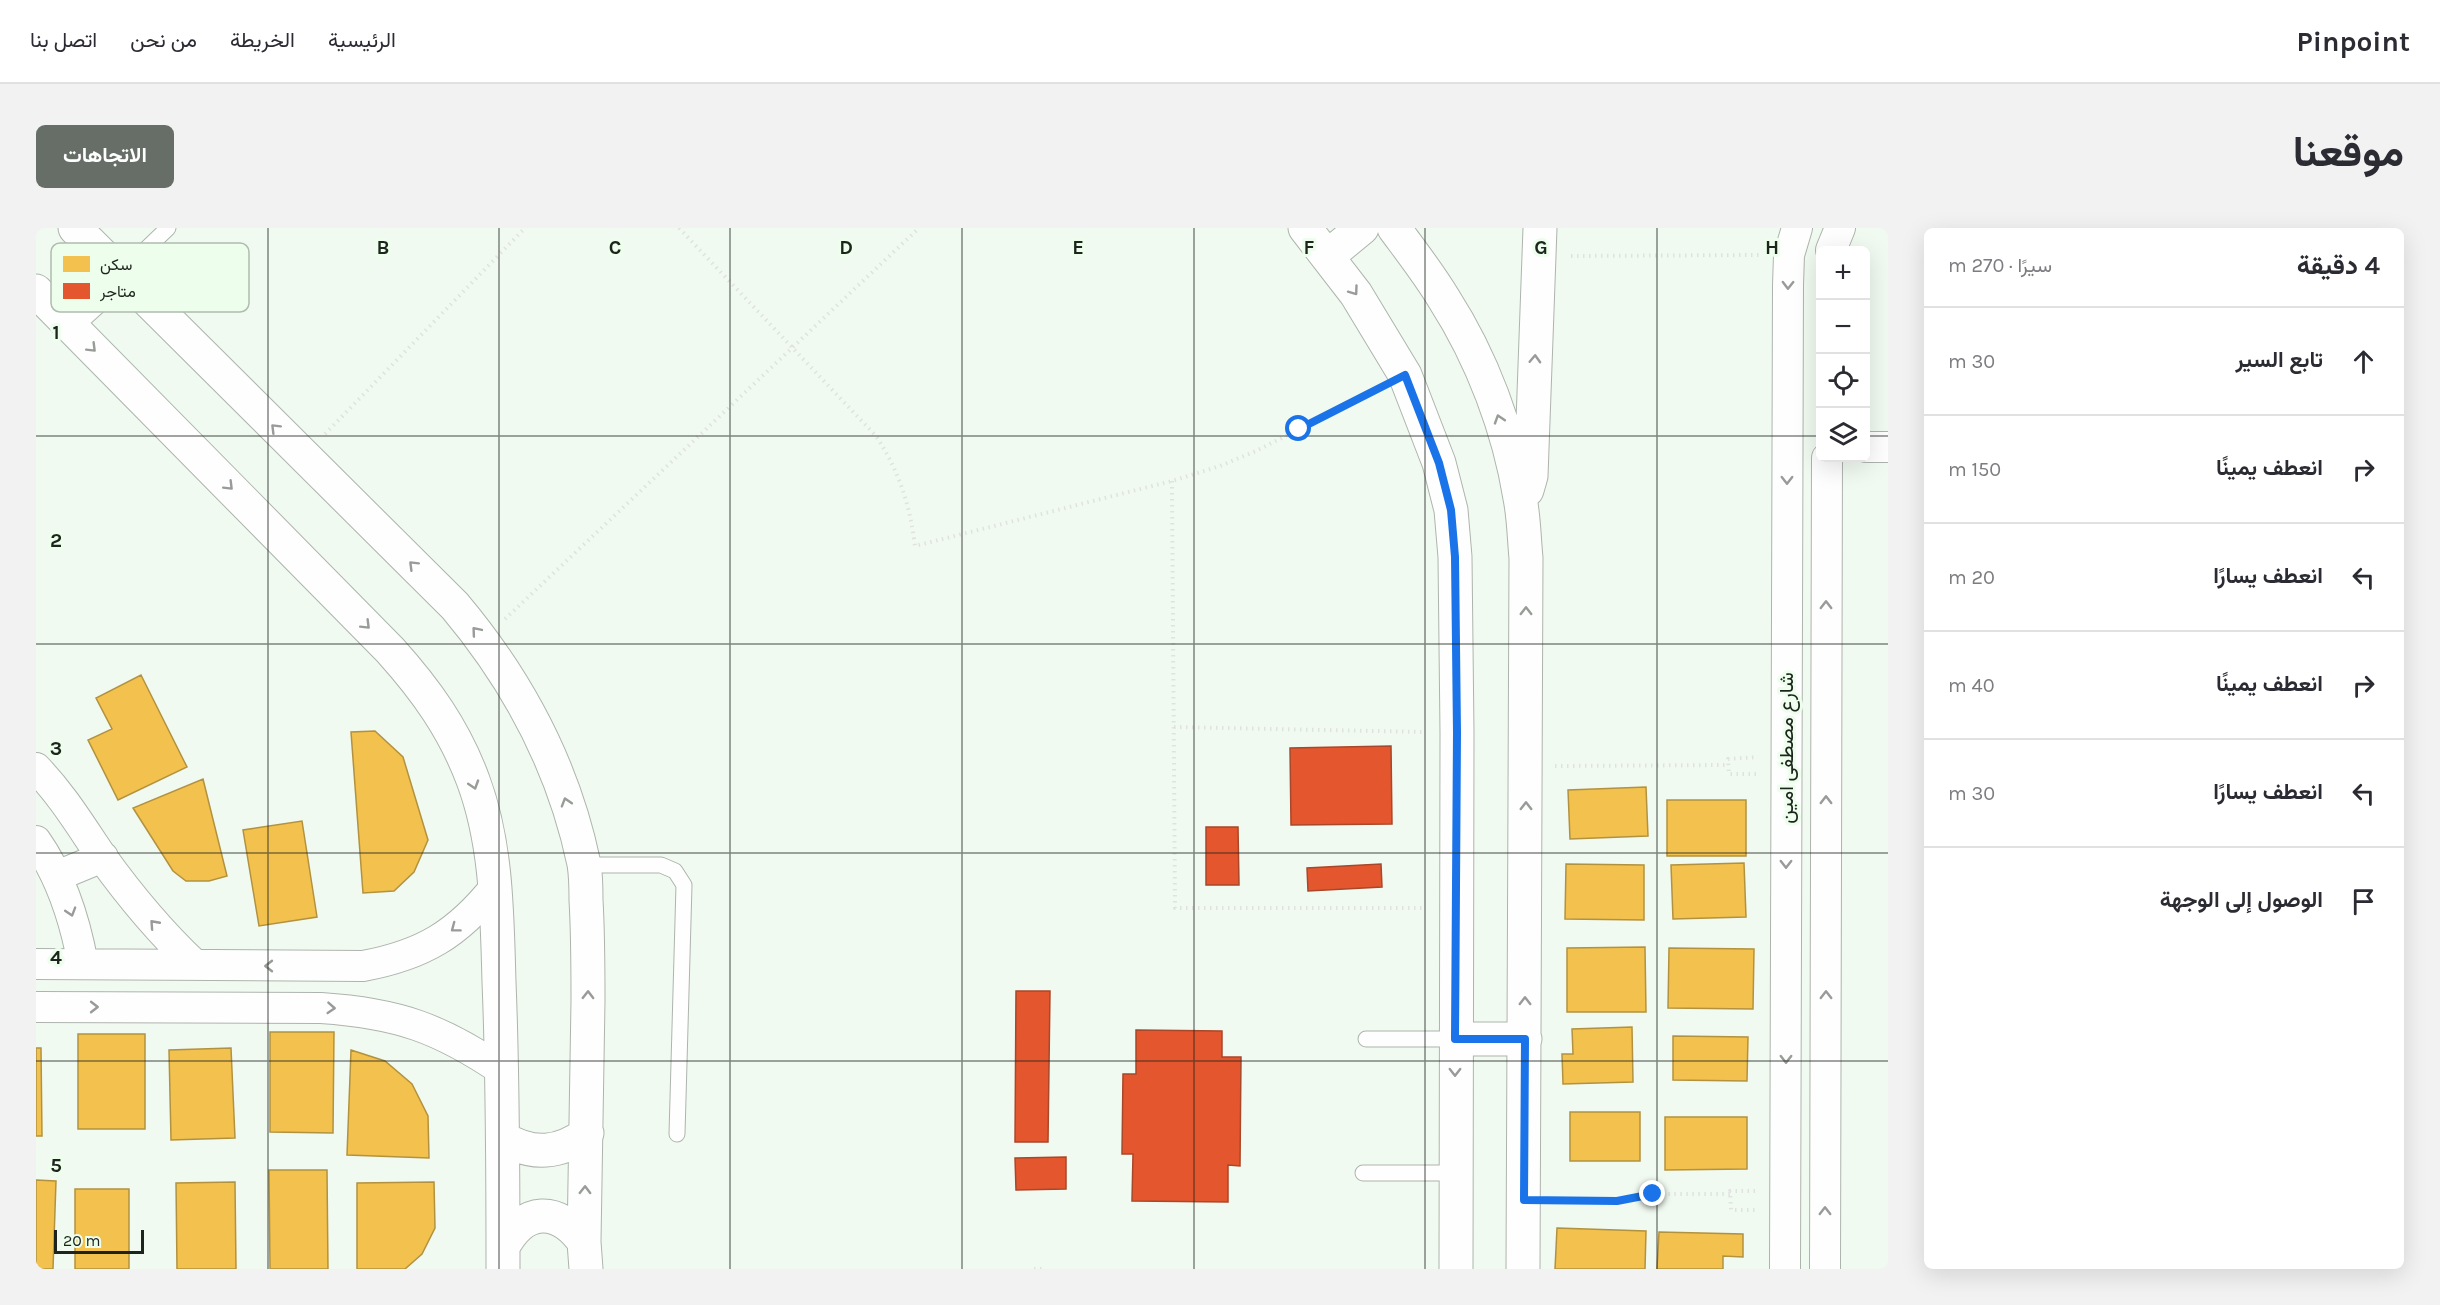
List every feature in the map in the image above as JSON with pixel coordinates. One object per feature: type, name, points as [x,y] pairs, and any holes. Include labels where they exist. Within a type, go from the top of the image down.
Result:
[{"type":"main road","points":[[75,228],[90,243]]},
{"type":"main road","points":[[1305,228],[1328,256],[1382,333],[1405,375],[1439,463],[1451,510],[1455,557],[1457,733],[1456,1269]]},
{"type":"main road","points":[[1328,256],[1362,228]]},
{"type":"main road","points":[[1394,228],[1445,299],[1470,346],[1491,395],[1508,446],[1520,499],[1526,558],[1523,1269]]},
{"type":"main road","points":[[1520,499],[1526,492],[1531,476],[1539,242]]},
{"type":"main road","points":[[36,291],[51,306]]},
{"type":"main road","points":[[57,312],[390,650],[425,689],[452,733],[473,781],[487,831],[496,886],[503,1071],[498,1262]]},
{"type":"main road","points":[[67,322],[78,312]]},
{"type":"main road","points":[[158,312],[455,606],[508,676],[549,753],[565,797],[584,866],[588,932],[585,1255]]},
{"type":"main road","points":[[1455,1039],[1525,1039]]},
{"type":"main road","points":[[503,1138],[526,1149],[552,1150],[565,1147],[586,1132]]},
{"type":"main road","points":[[498,1262],[511,1231],[525,1220],[542,1216],[559,1218],[574,1227],[585,1255]]},
{"type":"street","points":[[1833,246],[1840,228]]},
{"type":"street","name":"شارع مصطفى امين","points":[[1785,1269],[1793,241]]},
{"type":"street","points":[[1870,447],[1888,447]]},
{"type":"street","name":"شارع مصطفى امين","points":[[1825,1269],[1827,462]]},
{"type":"street","points":[[36,768],[62,796],[145,914],[195,965]]},
{"type":"street","points":[[36,841],[57,876],[69,905],[83,964]]},
{"type":"street","points":[[57,876],[103,857]]},
{"type":"street","points":[[36,964],[363,966],[406,956],[438,941],[460,925],[496,886]]},
{"type":"street","points":[[363,966],[363,1011]]},
{"type":"street","points":[[36,1007],[321,1008],[363,1011],[409,1021],[433,1030],[476,1053],[503,1071]]},
{"type":"lane","points":[[152,243],[168,228]]},
{"type":"lane","points":[[584,866],[661,866],[675,872],[684,885],[677,1134]]},
{"type":"lane","points":[[1366,1039],[1455,1039]]},
{"type":"lane","points":[[1363,1173],[1456,1173]]},
{"type":"path","points":[[303,456],[525,228]]},
{"type":"path","points":[[680,228],[861,418],[889,456],[908,500],[915,546],[1172,481],[1256,451],[1405,375]]},
{"type":"path","points":[[483,640],[919,228]]},
{"type":"path","points":[[1539,242],[1793,241]]},
{"type":"path","points":[[1172,481],[1175,908],[1456,908]]},
{"type":"path","points":[[1174,727],[1457,733]]},
{"type":"path","points":[[1526,767],[1728,765]]},
{"type":"path","points":[[1524,1200],[1617,1201],[1653,1194],[1730,1194]]},
{"type":"path","points":[[1034,1269],[1044,1269]]},
{"type":"building: سكن","points":[[141,675],[187,767],[118,800],[88,740],[112,729],[96,698]]},
{"type":"building: سكن","points":[[375,731],[403,757],[428,840],[414,872],[394,891],[363,893],[351,732]]},
{"type":"building: سكن","points":[[203,779],[227,876],[209,881],[186,881],[173,871],[133,808]]},
{"type":"building: سكن","points":[[1646,787],[1648,836],[1570,839],[1568,790]]},
{"type":"building: سكن","points":[[1667,800],[1746,800],[1746,856],[1667,856]]},
{"type":"building: سكن","points":[[302,821],[317,917],[259,926],[243,830]]},
{"type":"building: سكن","points":[[1744,863],[1746,917],[1673,919],[1671,865]]},
{"type":"building: سكن","points":[[1566,864],[1644,865],[1644,920],[1565,919]]},
{"type":"building: سكن","points":[[1645,947],[1646,1012],[1567,1012],[1567,948]]},
{"type":"building: سكن","points":[[1669,948],[1754,949],[1753,1009],[1668,1008]]},
{"type":"building: سكن","points":[[1632,1027],[1633,1082],[1563,1084],[1562,1054],[1573,1054],[1572,1029]]},
{"type":"building: سكن","points":[[270,1032],[334,1032],[333,1133],[270,1132]]},
{"type":"building: سكن","points":[[78,1034],[145,1034],[145,1129],[78,1129]]},
{"type":"building: سكن","points":[[1673,1036],[1748,1037],[1747,1081],[1673,1080]]},
{"type":"building: سكن","points":[[36,1048],[41,1048],[42,1136],[36,1136]]},
{"type":"building: سكن","points":[[231,1048],[235,1138],[171,1140],[169,1050]]},
{"type":"building: سكن","points":[[351,1050],[385,1061],[412,1084],[428,1116],[429,1158],[347,1155]]},
{"type":"building: سكن","points":[[1570,1112],[1640,1112],[1640,1161],[1570,1161]]},
{"type":"building: سكن","points":[[1665,1117],[1747,1117],[1747,1169],[1665,1170]]},
{"type":"building: سكن","points":[[269,1170],[327,1170],[328,1269],[270,1269]]},
{"type":"building: سكن","points":[[36,1180],[56,1181],[53,1269],[36,1269]]},
{"type":"building: سكن","points":[[235,1182],[236,1269],[177,1269],[176,1183]]},
{"type":"building: سكن","points":[[434,1182],[435,1228],[422,1254],[405,1269],[357,1269],[357,1183]]},
{"type":"building: سكن","points":[[75,1189],[129,1189],[129,1269],[75,1269]]},
{"type":"building: سكن","points":[[1557,1228],[1646,1231],[1645,1269],[1555,1269]]},
{"type":"building: سكن","points":[[1659,1232],[1743,1234],[1743,1257],[1723,1256],[1723,1269],[1657,1269]]},
{"type":"building: متاجر","points":[[1391,746],[1392,824],[1291,825],[1290,748]]},
{"type":"building: متاجر","points":[[1206,827],[1238,827],[1239,885],[1206,885]]},
{"type":"building: متاجر","points":[[1381,864],[1382,887],[1308,891],[1307,868]]},
{"type":"building: متاجر","points":[[1016,991],[1050,991],[1048,1142],[1015,1142]]},
{"type":"building: متاجر","points":[[1136,1030],[1222,1031],[1222,1057],[1241,1057],[1240,1166],[1228,1165],[1228,1202],[1132,1201],[1133,1154],[1122,1154],[1123,1074],[1136,1074]]},
{"type":"building: متاجر","points":[[1066,1157],[1066,1189],[1016,1190],[1015,1158]]},
{"type":"route","points":[[1299,429],[1405,375],[1424,419],[1439,463],[1451,510],[1455,557],[1457,733],[1455,1039],[1525,1039],[1524,1200],[1617,1201],[1653,1194]]}]
